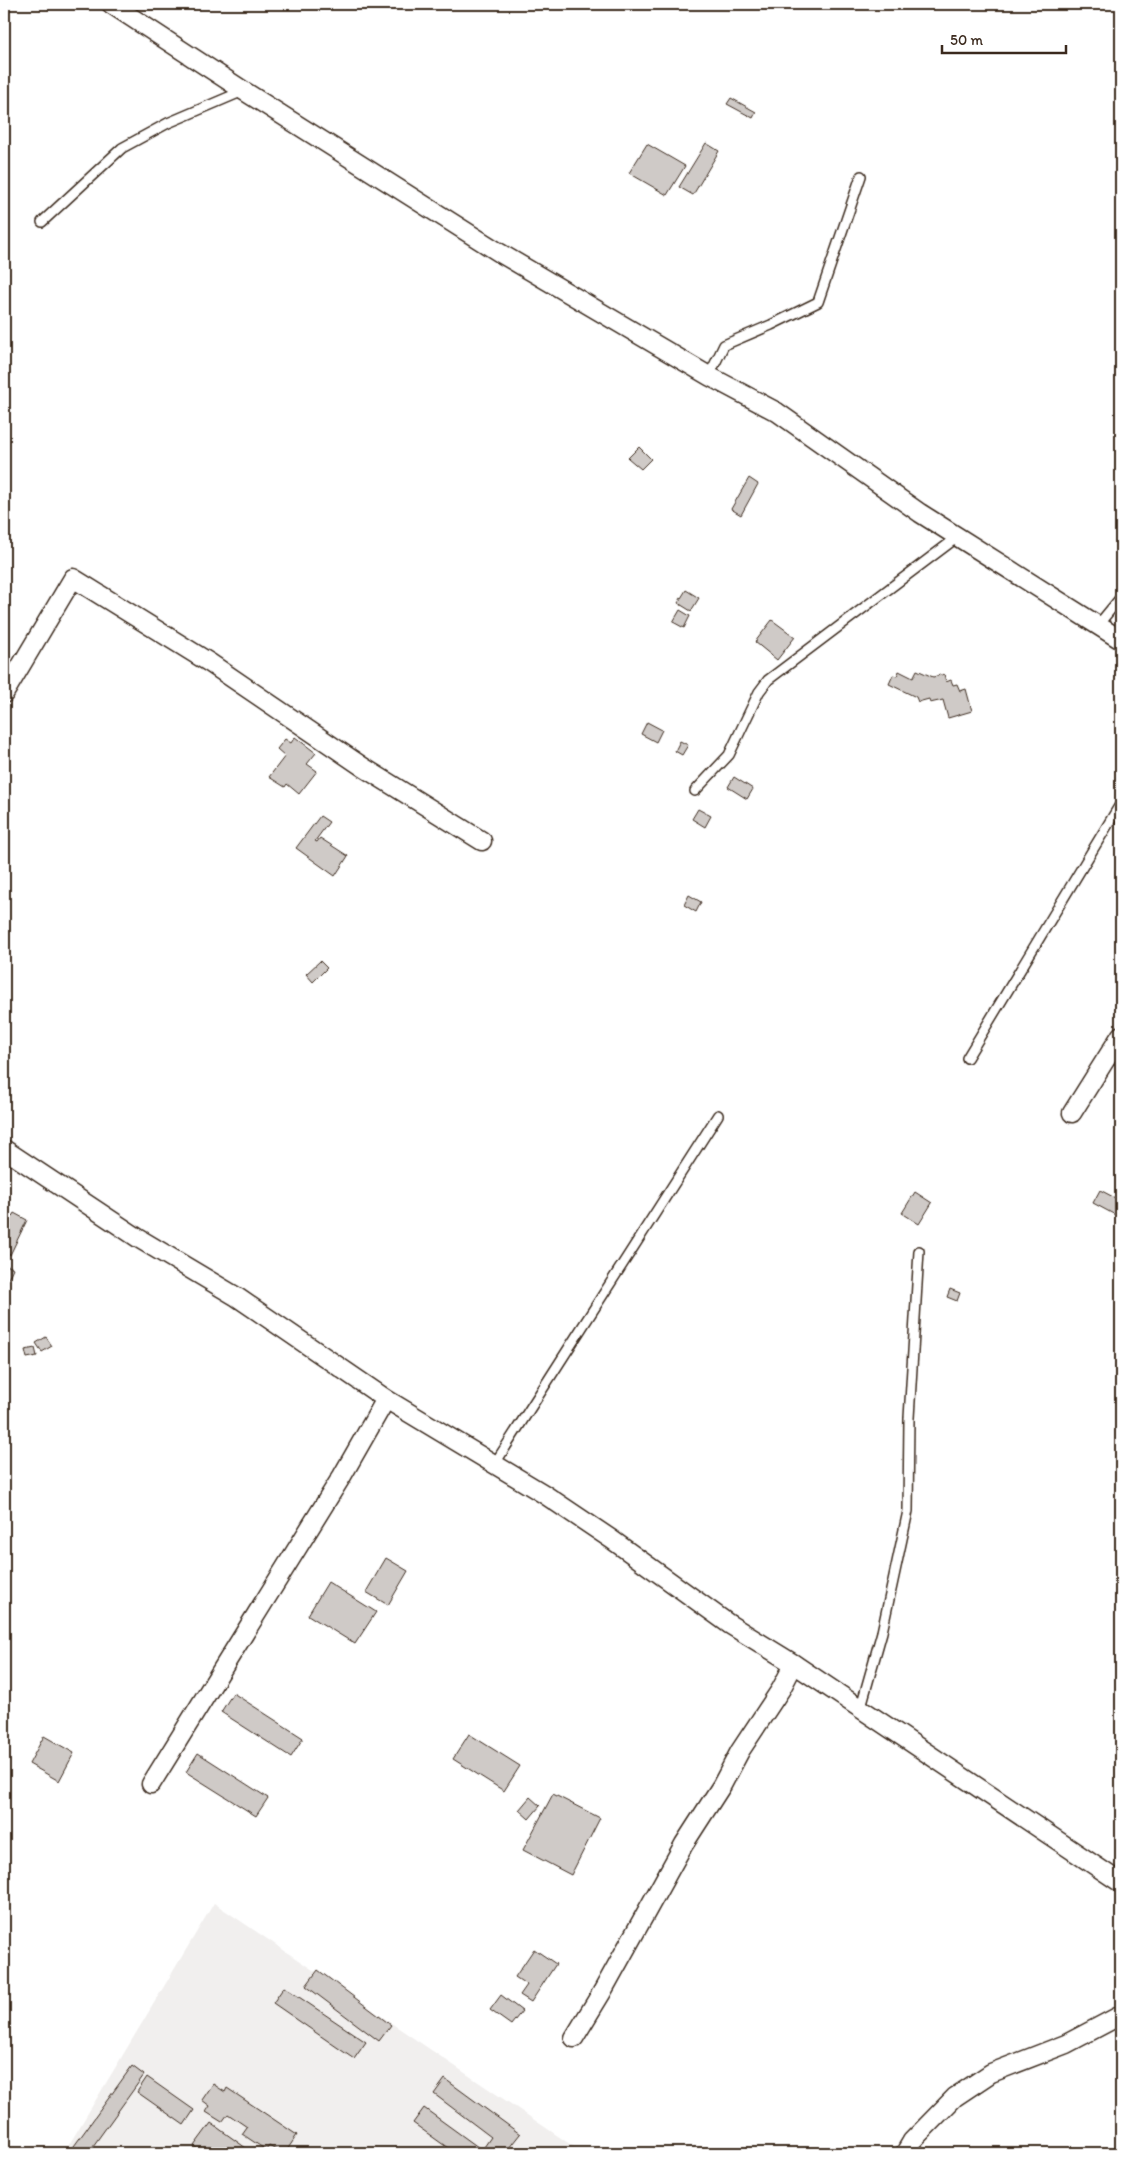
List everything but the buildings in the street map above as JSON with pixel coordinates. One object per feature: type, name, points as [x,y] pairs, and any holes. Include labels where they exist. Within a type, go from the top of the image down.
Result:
[{"type":"street","points":[[111,4],[244,91],[500,253],[709,376],[777,412],[920,513],[960,536],[1121,640]]},
{"type":"street","points":[[4,694],[73,578],[210,663],[363,767],[482,841]]},
{"type":"street","points":[[1072,1113],[1121,1035]]},
{"type":"street","points":[[4,1149],[138,1238],[245,1302],[386,1399],[544,1494],[611,1539],[729,1624],[794,1664],[860,1710],[1120,1881]]},
{"type":"street","points":[[151,1784],[342,1476],[386,1399]]},
{"type":"street","points":[[574,2038],[602,1992],[684,1844],[722,1785],[740,1751],[781,1689],[794,1664]]},
{"type":"street","points":[[905,2153],[912,2141],[955,2097],[991,2073],[1066,2044],[1121,2016]]},
{"type":"lane","points":[[42,222],[122,148],[168,123],[244,91]]},
{"type":"lane","points":[[709,376],[724,345],[818,302],[860,176]]},
{"type":"lane","points":[[695,791],[729,755],[759,692],[768,680],[960,536]]},
{"type":"lane","points":[[1098,625],[1121,597]]},
{"type":"lane","points":[[967,1058],[1121,803]]},
{"type":"lane","points":[[494,1465],[718,1115]]},
{"type":"lane","points":[[860,1710],[882,1632],[908,1511],[910,1418],[919,1252]]},
{"type":"shaded area","points":[[214,1903],[583,2153],[64,2153]]}]
